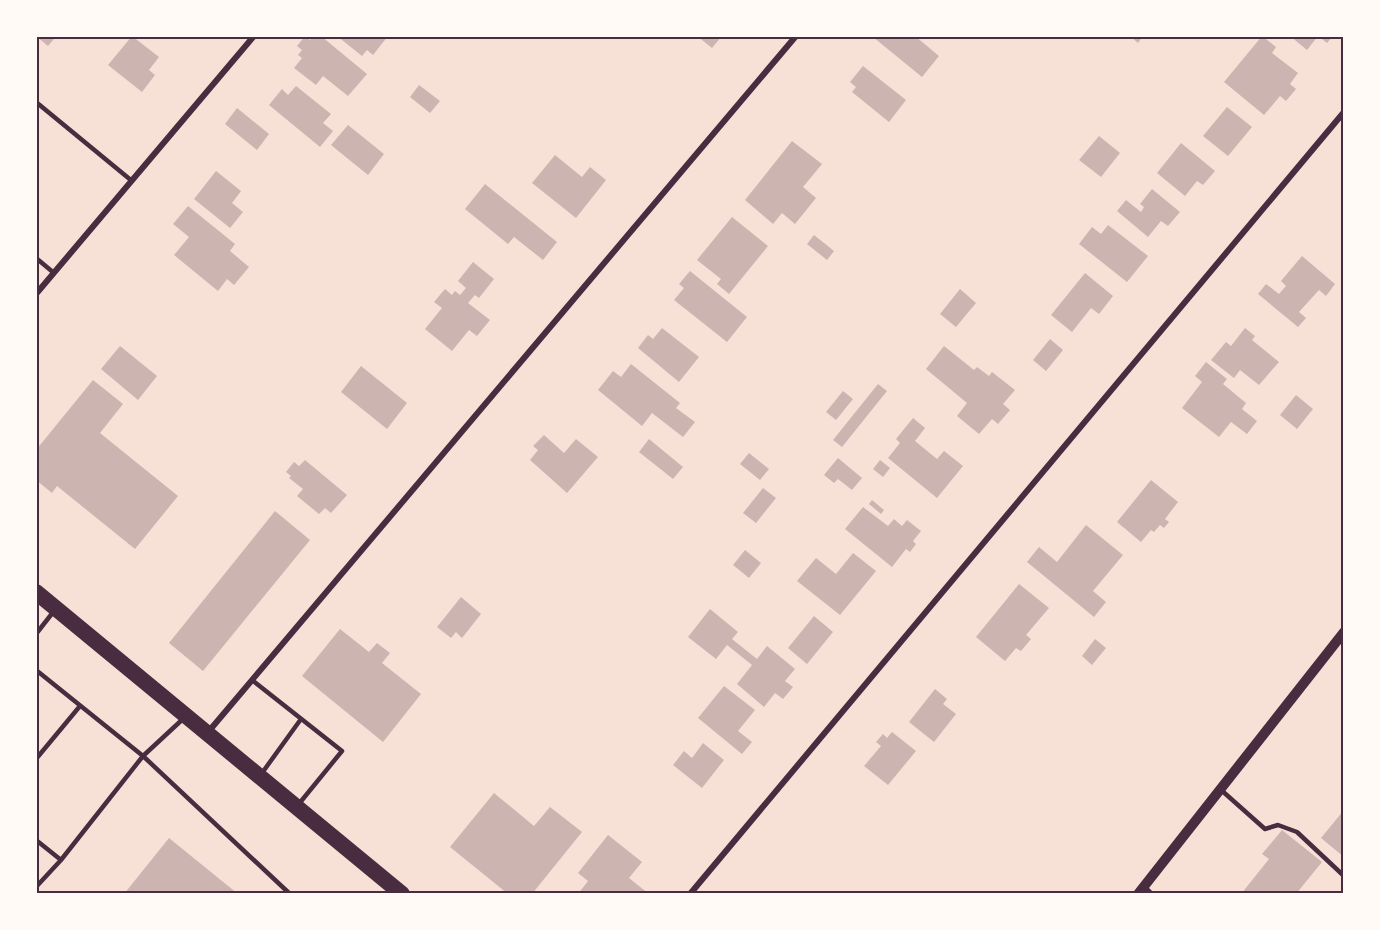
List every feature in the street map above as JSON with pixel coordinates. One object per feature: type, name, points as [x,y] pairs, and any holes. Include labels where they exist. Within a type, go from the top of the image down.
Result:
[{"type":"highway","points":[[36,592],[402,894]]},
{"type":"street","points":[[36,294],[254,36]]},
{"type":"street","points":[[207,734],[796,36]]},
{"type":"street","points":[[690,894],[1344,112]]},
{"type":"street","points":[[1141,890],[1344,632]]},
{"type":"lane","points":[[36,102],[132,181]]},
{"type":"lane","points":[[36,258],[54,273]]},
{"type":"lane","points":[[36,634],[56,609]]},
{"type":"lane","points":[[36,670],[144,756],[290,894]]},
{"type":"lane","points":[[252,680],[342,751],[296,808]]},
{"type":"lane","points":[[36,759],[80,706]]},
{"type":"lane","points":[[36,887],[61,860],[144,756],[186,717]]},
{"type":"lane","points":[[259,777],[301,719]]},
{"type":"lane","points":[[1220,789],[1264,829],[1278,825],[1297,832],[1344,876]]},
{"type":"lane","points":[[36,840],[61,860]]},
{"type":"lane","points":[[1141,890],[1152,894]]},
{"type":"building","points":[[36,36],[51,36],[54,39],[48,46]]},
{"type":"building","points":[[132,36],[159,57],[149,70],[155,75],[142,92],[108,65]]},
{"type":"building","points":[[305,36],[310,40],[313,36],[321,36],[367,74],[348,96],[323,76],[316,85],[294,68],[302,58],[298,55],[302,50],[297,46]]},
{"type":"building","points":[[337,36],[388,36],[373,55],[367,50],[362,56]]},
{"type":"building","points":[[697,36],[722,36],[712,48]]},
{"type":"building","points":[[874,36],[915,36],[939,56],[922,77]]},
{"type":"building","points":[[1130,36],[1143,36],[1138,43]]},
{"type":"building","points":[[1262,36],[1276,47],[1272,53],[1298,73],[1290,84],[1296,89],[1286,101],[1280,96],[1264,115],[1224,82]]},
{"type":"building","points":[[1290,36],[1318,36],[1307,50]]},
{"type":"building","points":[[1318,36],[1333,36],[1327,43]]},
{"type":"building","points":[[863,66],[906,100],[889,122],[852,92],[856,87],[850,82]]},
{"type":"building","points":[[419,85],[440,101],[430,113],[410,97]]},
{"type":"building","points":[[296,86],[331,114],[323,123],[333,131],[320,147],[269,105],[282,89],[288,95]]},
{"type":"building","points":[[1227,107],[1252,127],[1228,156],[1203,136]]},
{"type":"building","points":[[237,108],[269,134],[257,150],[225,124]]},
{"type":"building","points":[[348,125],[384,154],[368,175],[331,145]]},
{"type":"building","points":[[1099,136],[1120,153],[1101,177],[1079,160]]},
{"type":"building","points":[[792,141],[822,164],[803,187],[816,198],[795,224],[782,213],[773,224],[745,200]]},
{"type":"building","points":[[1181,143],[1215,171],[1203,185],[1197,181],[1185,196],[1157,173]]},
{"type":"building","points":[[555,155],[582,177],[590,167],[606,180],[576,218],[532,183]]},
{"type":"building","points":[[216,171],[241,191],[232,203],[243,212],[230,228],[194,199]]},
{"type":"building","points":[[485,184],[557,242],[543,260],[514,237],[508,244],[465,209]]},
{"type":"building","points":[[1152,189],[1180,212],[1168,226],[1161,221],[1148,237],[1117,211],[1126,200],[1141,212],[1144,207],[1140,204]]},
{"type":"building","points":[[188,206],[235,244],[230,251],[249,267],[234,285],[227,279],[218,291],[174,255],[189,237],[173,224]]},
{"type":"building","points":[[732,217],[768,246],[729,294],[717,284],[721,279],[697,260]]},
{"type":"building","points":[[1108,225],[1148,256],[1127,282],[1079,244],[1092,227],[1101,234]]},
{"type":"building","points":[[814,235],[834,251],[827,260],[807,244]]},
{"type":"building","points":[[1302,256],[1335,284],[1326,296],[1319,290],[1299,312],[1306,318],[1298,327],[1258,294],[1266,284],[1279,294],[1286,286],[1281,281]]},
{"type":"building","points":[[473,262],[494,279],[479,298],[475,295],[468,303],[490,320],[477,336],[469,330],[452,351],[425,329],[442,308],[434,302],[445,289],[452,295],[455,291],[460,295],[466,288],[458,281]]},
{"type":"building","points":[[690,271],[747,317],[727,342],[674,300],[684,288],[679,284]]},
{"type":"building","points":[[1085,273],[1113,296],[1099,314],[1091,308],[1072,332],[1051,315]]},
{"type":"building","points":[[960,289],[976,303],[956,327],[940,314]]},
{"type":"building","points":[[662,328],[699,357],[679,382],[638,348],[648,335],[653,339]]},
{"type":"building","points":[[1245,328],[1255,336],[1252,340],[1279,362],[1259,385],[1240,370],[1234,378],[1211,360],[1226,342],[1231,346]]},
{"type":"building","points":[[1050,339],[1063,350],[1046,371],[1033,360]]},
{"type":"building","points":[[120,346],[157,376],[138,400],[101,369]]},
{"type":"building","points":[[944,346],[974,370],[977,367],[989,376],[992,372],[1015,390],[1003,404],[1010,410],[998,424],[992,419],[979,434],[957,416],[967,403],[926,369]]},
{"type":"building","points":[[1206,362],[1227,379],[1223,384],[1246,403],[1242,409],[1257,421],[1247,434],[1231,422],[1219,437],[1182,408],[1202,382],[1195,376]]},
{"type":"building","points":[[631,364],[680,403],[676,408],[695,422],[683,437],[652,413],[642,426],[598,390],[613,371],[621,377]]},
{"type":"building","points":[[361,366],[407,403],[387,429],[341,392]]},
{"type":"building","points":[[93,380],[123,404],[100,433],[178,496],[135,549],[57,486],[52,493],[36,480],[36,450]]},
{"type":"building","points":[[878,384],[887,391],[842,447],[833,440]]},
{"type":"building","points":[[843,391],[853,399],[836,420],[826,412]]},
{"type":"building","points":[[1296,395],[1313,409],[1297,429],[1280,415]]},
{"type":"building","points":[[913,418],[925,428],[915,441],[937,459],[944,451],[963,466],[937,498],[888,458],[900,443],[896,439]]},
{"type":"building","points":[[544,435],[564,453],[576,439],[598,457],[567,493],[530,460],[538,450],[533,446]]},
{"type":"building","points":[[649,439],[683,467],[673,479],[639,452]]},
{"type":"building","points":[[749,453],[769,469],[760,480],[740,464]]},
{"type":"building","points":[[838,458],[862,478],[852,490],[838,479],[834,483],[824,475]]},
{"type":"building","points":[[305,460],[347,495],[331,513],[325,508],[319,514],[297,496],[303,489],[289,478],[291,476],[286,472],[294,462],[299,466]]},
{"type":"building","points":[[880,460],[890,468],[883,477],[873,469]]},
{"type":"building","points":[[1151,480],[1178,502],[1165,519],[1169,522],[1164,528],[1160,525],[1154,532],[1151,530],[1141,542],[1117,522]]},
{"type":"building","points":[[763,488],[776,498],[756,523],[743,513]]},
{"type":"building","points":[[872,500],[884,510],[881,514],[869,504]]},
{"type":"building","points":[[863,507],[888,526],[894,519],[902,526],[907,520],[921,531],[913,541],[916,544],[910,552],[906,549],[892,567],[845,529]]},
{"type":"building","points":[[275,511],[310,540],[203,671],[169,643]]},
{"type":"building","points":[[1086,525],[1123,555],[1093,591],[1106,602],[1094,617],[1027,562],[1039,547],[1057,562]]},
{"type":"building","points":[[745,550],[761,563],[749,578],[733,565]]},
{"type":"building","points":[[853,553],[876,571],[840,615],[797,581],[816,558],[836,574]]},
{"type":"building","points":[[1019,584],[1049,608],[1026,635],[1031,639],[1021,651],[1016,648],[1005,661],[976,637]]},
{"type":"building","points":[[461,597],[481,614],[462,638],[456,632],[451,638],[437,627]]},
{"type":"building","points":[[710,609],[738,632],[732,639],[757,659],[767,646],[795,669],[785,681],[793,687],[783,699],[775,693],[764,707],[737,684],[752,665],[727,645],[716,659],[688,637]]},
{"type":"building","points":[[814,616],[833,632],[807,664],[788,648]]},
{"type":"building","points":[[340,629],[369,652],[377,643],[390,653],[382,663],[421,694],[383,742],[302,676]]},
{"type":"building","points":[[1095,639],[1106,648],[1092,665],[1082,656]]},
{"type":"building","points":[[724,686],[755,710],[738,731],[752,742],[742,754],[698,718]]},
{"type":"building","points":[[935,689],[947,699],[943,704],[956,714],[934,742],[909,722]]},
{"type":"building","points":[[892,732],[916,751],[888,785],[864,766],[881,746],[876,742],[883,734],[887,738]]},
{"type":"building","points":[[703,743],[724,760],[702,788],[673,765],[684,751],[692,758]]},
{"type":"building","points":[[494,793],[534,826],[550,807],[582,832],[532,894],[508,894],[450,847]]},
{"type":"building","points":[[1344,810],[1344,857],[1321,838]]},
{"type":"building","points":[[1282,830],[1322,862],[1296,894],[1241,894],[1269,859],[1262,854]]},
{"type":"building","points":[[608,835],[642,862],[629,878],[649,894],[578,894],[588,881],[578,873]]},
{"type":"building","points":[[169,838],[238,894],[124,894]]}]
